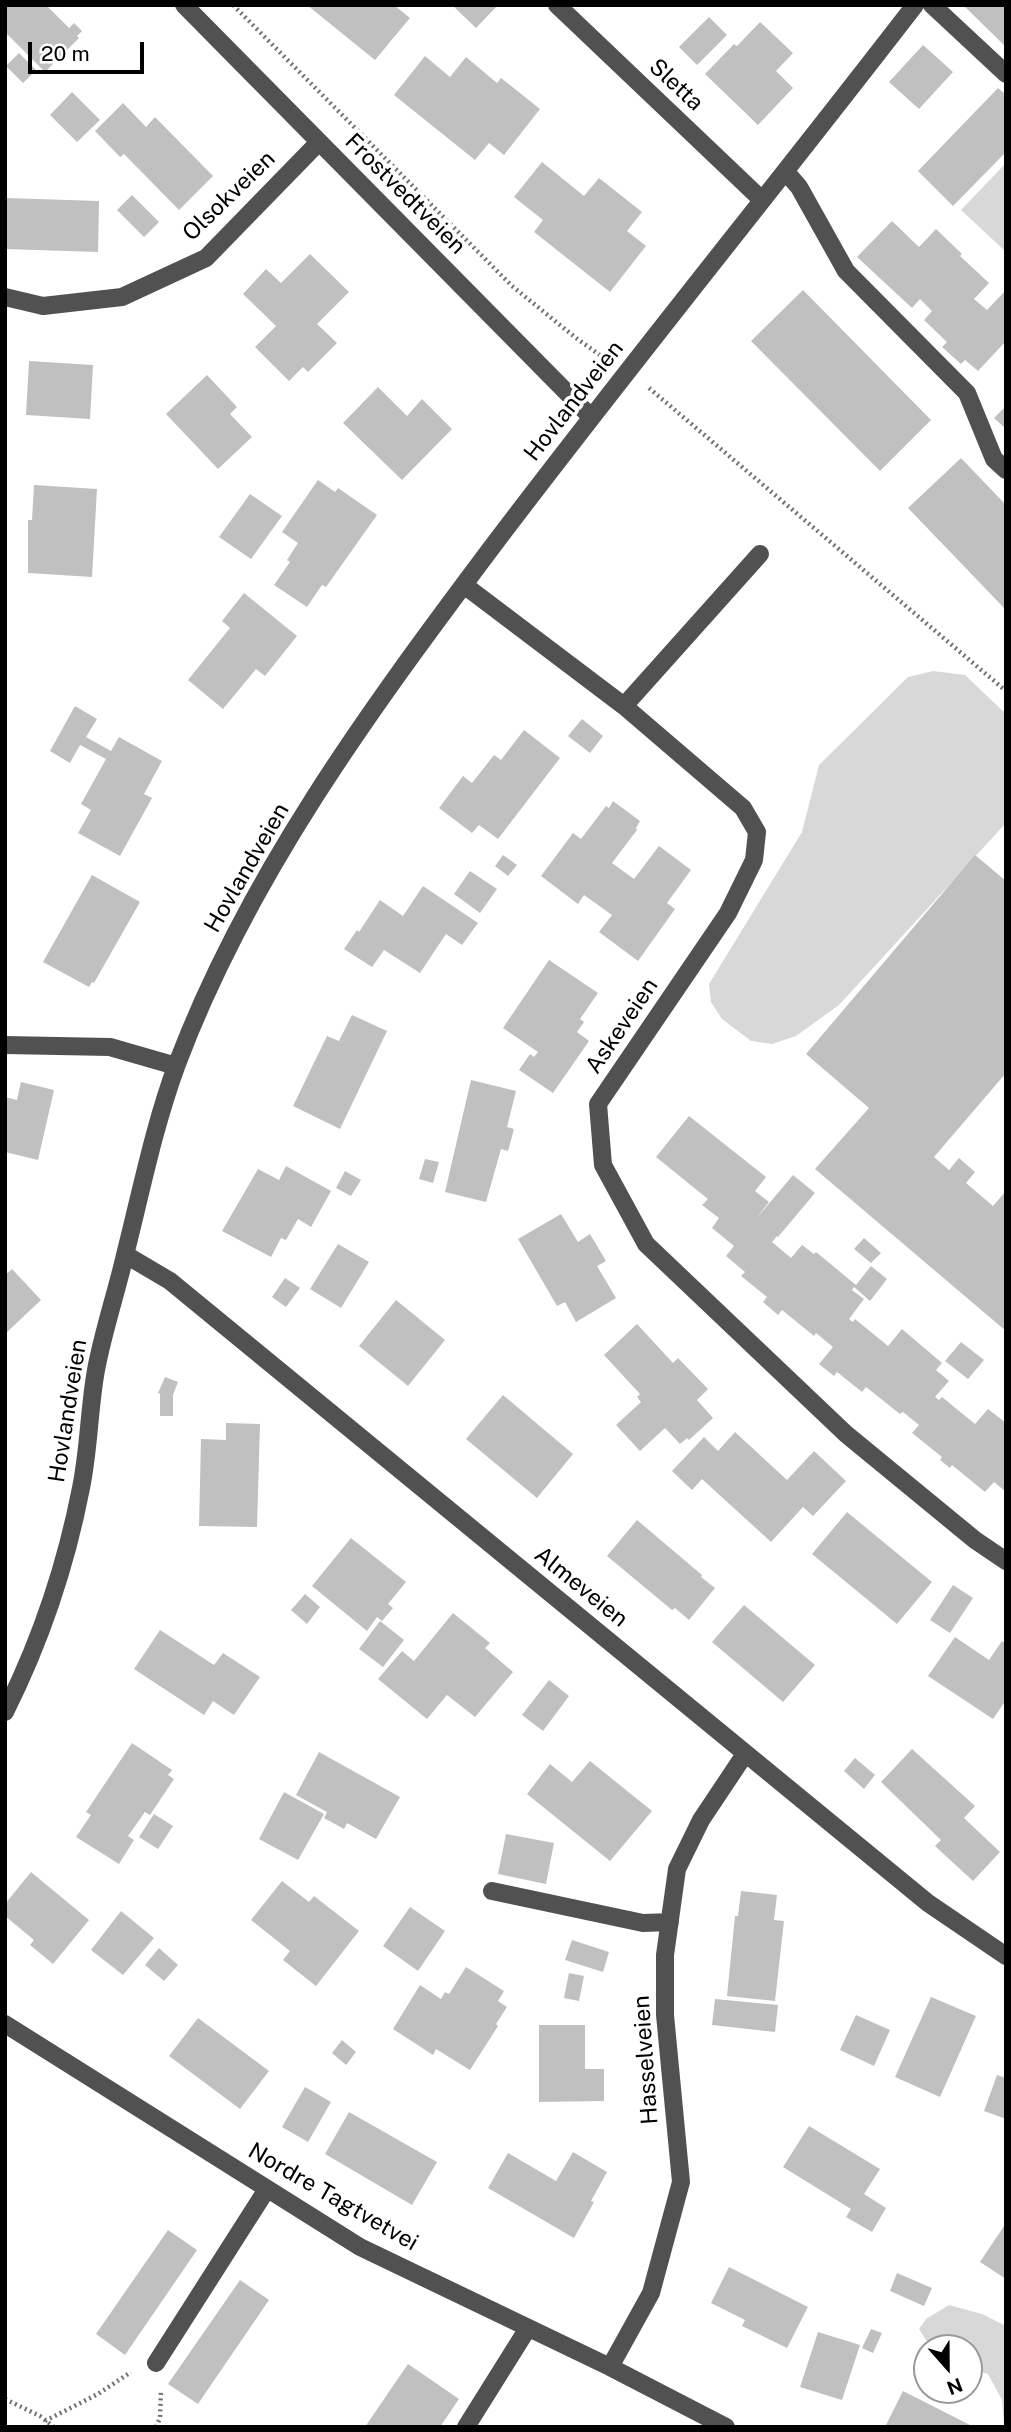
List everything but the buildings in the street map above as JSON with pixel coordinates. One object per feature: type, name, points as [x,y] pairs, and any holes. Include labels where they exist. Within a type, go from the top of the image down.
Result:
[{"type":"street","name":"Frostvedtveien","points":[[184,5],[591,417]]},
{"type":"street","name":"Sletta","points":[[557,5],[762,200]]},
{"type":"street","name":"Hovlandveien","points":[[5,1712],[21,1680],[64,1562],[82,1485],[96,1369],[147,1163],[176,1066],[231,940],[277,858],[372,712],[464,585],[591,417],[915,5]]},
{"type":"street","points":[[932,5],[1006,74]]},
{"type":"street","name":"Olsokveien","points":[[5,297],[43,306],[122,297],[206,258],[319,142]]},
{"type":"street","points":[[786,172],[799,187],[846,271],[967,393],[994,459],[1006,470]]},
{"type":"street","points":[[624,706],[760,554]]},
{"type":"street","name":"Askeveien","points":[[464,585],[624,706],[743,808],[757,832],[754,860],[728,913],[598,1104],[603,1166],[646,1244],[846,1434],[975,1540],[1006,1561]]},
{"type":"street","points":[[5,1045],[110,1047],[176,1066]]},
{"type":"street","name":"Almeveien","points":[[126,1255],[170,1281],[928,1903],[1006,1956]]},
{"type":"street","name":"Hasselveien","points":[[610,2367],[652,2293],[681,2182],[665,2015],[665,1955],[677,1869],[701,1820],[745,1754]]},
{"type":"street","points":[[492,1891],[643,1923],[670,1922]]},
{"type":"street","name":"Nordre Tagtvetvei","points":[[5,2024],[360,2247],[610,2367],[726,2427]]},
{"type":"street","points":[[156,2363],[267,2189]]},
{"type":"street","points":[[466,2427],[528,2328]]},
{"type":"path","points":[[45,2421],[97,2394],[134,2370],[156,2363],[162,2398],[156,2427]]},
{"type":"path","points":[[5,2399],[54,2427]]},
{"type":"shaded area","points":[[1006,163],[1006,252],[961,210]]},
{"type":"shaded area","points":[[933,671],[965,675],[1006,714],[1006,823],[839,1005],[796,1036],[772,1044],[751,1041],[722,1019],[711,1002],[709,984],[802,832],[819,765],[908,677]]},
{"type":"shaded area","points":[[949,2305],[982,2314],[1006,2326],[1006,2427],[1002,2400],[988,2374],[983,2372],[983,2334],[922,2334],[919,2329],[926,2319]]}]
